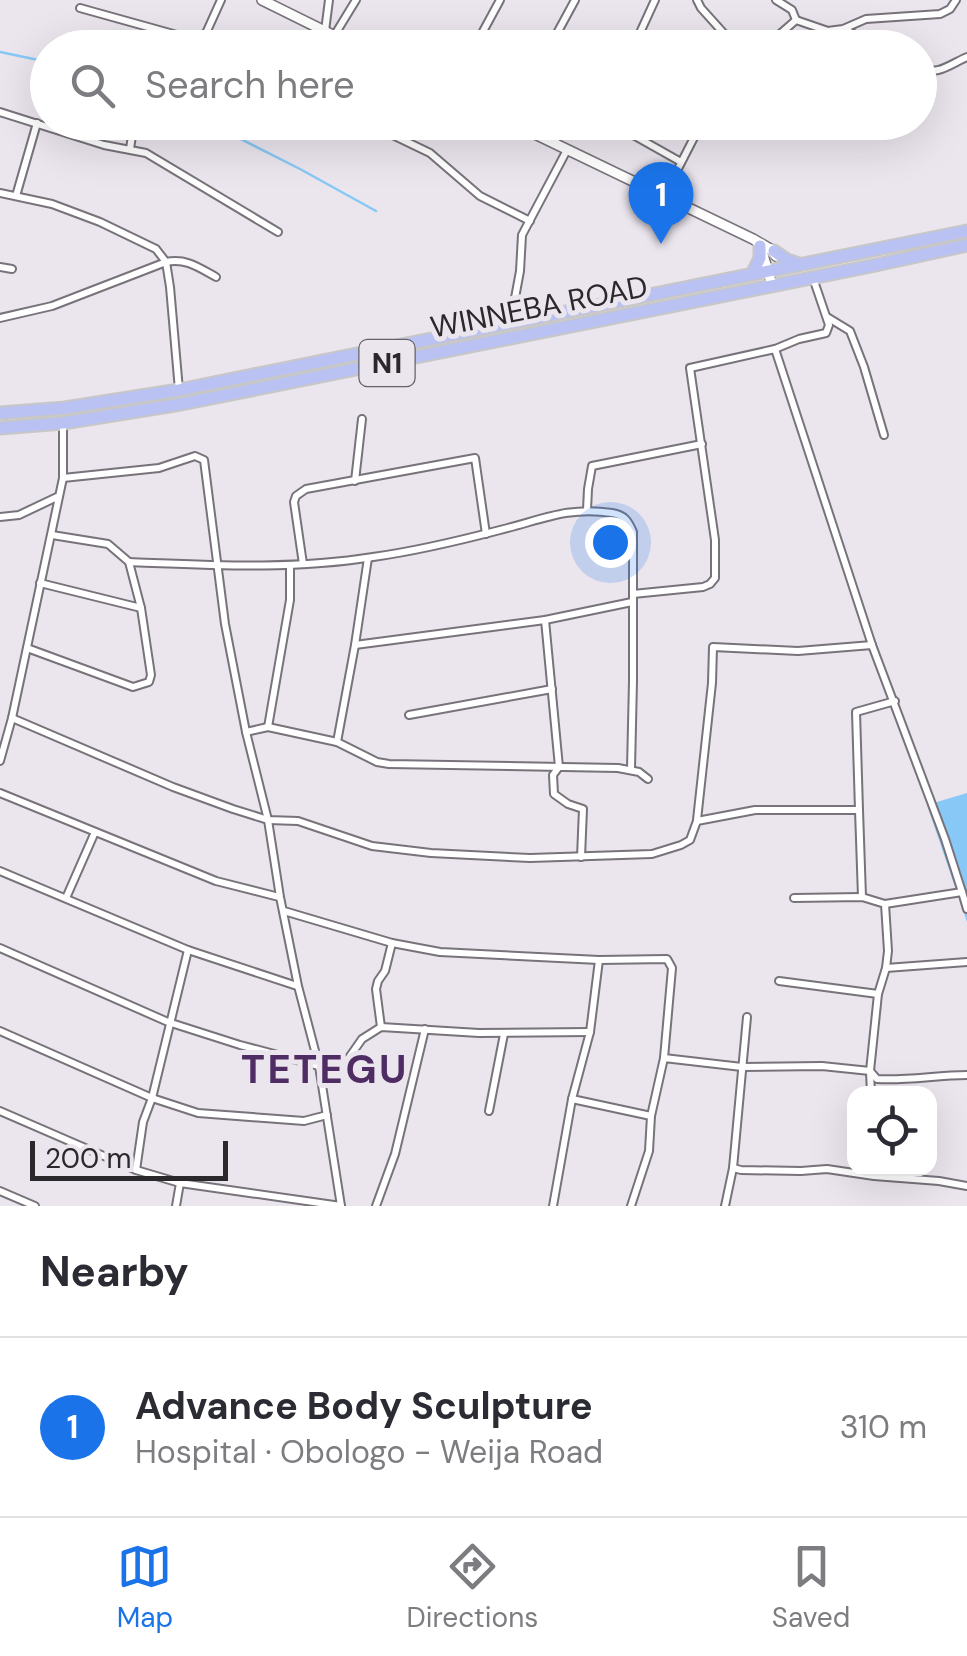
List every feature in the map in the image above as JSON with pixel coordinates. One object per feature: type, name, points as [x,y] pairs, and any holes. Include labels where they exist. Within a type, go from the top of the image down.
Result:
[{"type":"highway","name":"WINNEBA ROAD","points":[[0,414],[179,390],[967,231]]},
{"type":"highway","points":[[752,274],[760,258],[759,244]]},
{"type":"highway","name":"WINNEBA ROAD","points":[[0,428],[62,423],[220,397],[967,244]]},
{"type":"highway","points":[[774,252],[804,264]]},
{"type":"highway","points":[[548,314],[552,330]]},
{"type":"street","points":[[207,30],[221,0]]},
{"type":"street","points":[[262,0],[324,30]]},
{"type":"street","points":[[329,0],[330,30]]},
{"type":"street","points":[[332,30],[356,0]]},
{"type":"street","points":[[484,30],[500,0]]},
{"type":"street","points":[[559,30],[575,0]]},
{"type":"street","points":[[641,30],[655,0]]},
{"type":"street","points":[[697,0],[720,30]]},
{"type":"street","points":[[776,0],[792,10],[796,20],[821,30],[843,29],[866,19],[940,14],[956,0]]},
{"type":"street","points":[[80,8],[156,30]]},
{"type":"street","points":[[785,30],[796,20]]},
{"type":"street","points":[[937,71],[967,57]]},
{"type":"street","points":[[0,112],[30,120]]},
{"type":"street","points":[[16,196],[32,140]]},
{"type":"street","points":[[92,140],[146,153],[278,232]]},
{"type":"street","points":[[130,149],[131,140]]},
{"type":"street","points":[[404,140],[430,153],[480,196],[530,220]]},
{"type":"street","points":[[545,140],[774,252],[774,270]]},
{"type":"street","points":[[553,144],[555,140]]},
{"type":"street","points":[[642,140],[681,162]]},
{"type":"street","points":[[664,196],[693,140]]},
{"type":"street","points":[[518,321],[515,298],[521,240],[567,150]]},
{"type":"street","points":[[0,193],[40,200],[100,222],[156,249],[166,262],[173,303],[179,390]]},
{"type":"street","points":[[759,244],[778,284]]},
{"type":"street","points":[[0,318],[52,306],[166,262],[190,262],[216,277]]},
{"type":"street","points":[[0,268],[12,270]]},
{"type":"street","points":[[355,645],[545,620],[710,584],[715,578],[714,540],[690,368],[826,333],[829,326],[814,278]]},
{"type":"street","points":[[826,317],[850,331],[884,435]]},
{"type":"street","points":[[775,349],[872,645],[945,839],[967,909]]},
{"type":"street","points":[[354,481],[362,419]]},
{"type":"street","points":[[0,761],[63,478],[62,423]]},
{"type":"street","points":[[587,510],[592,466],[702,444]]},
{"type":"street","points":[[0,1112],[136,1170],[180,1183],[341,1206],[319,1066],[298,986],[268,820],[225,624],[204,460],[195,456],[160,468],[63,478]]},
{"type":"street","points":[[303,564],[294,502],[306,489],[475,458],[486,534]]},
{"type":"street","points":[[0,517],[18,514],[58,497]]},
{"type":"street","points":[[129,562],[290,566],[427,548],[552,514],[587,510],[618,514],[629,522],[633,532],[631,769]]},
{"type":"street","points":[[27,648],[133,687],[149,682],[151,675],[129,562],[108,544],[52,535]]},
{"type":"street","points":[[337,742],[368,558]]},
{"type":"street","points":[[268,727],[290,600],[290,566]]},
{"type":"street","points":[[40,582],[141,608]]},
{"type":"street","points":[[545,620],[558,767],[553,775],[554,794],[582,809],[581,857]]},
{"type":"street","points":[[12,718],[172,786],[268,820],[298,821],[372,846],[530,858],[652,854],[690,840],[697,820],[713,647],[798,651],[872,645]]},
{"type":"street","points":[[408,715],[552,689]]},
{"type":"street","points":[[862,897],[856,712],[895,701]]},
{"type":"street","points":[[246,732],[268,727],[337,742],[389,764],[631,769],[648,780]]},
{"type":"street","points":[[0,793],[216,881],[280,897]]},
{"type":"street","points":[[697,820],[756,810],[859,810]]},
{"type":"street","points":[[66,898],[95,832]]},
{"type":"street","points":[[0,871],[188,950],[298,986]]},
{"type":"street","points":[[794,898],[862,897],[885,904],[962,892]]},
{"type":"street","points":[[871,1086],[878,994],[888,951],[885,904]]},
{"type":"street","points":[[284,911],[392,943],[467,955],[662,958],[671,962],[664,1058],[651,1116],[649,1151],[631,1206]]},
{"type":"street","points":[[381,1027],[377,985],[392,943]]},
{"type":"street","points":[[0,948],[168,1022],[319,1066],[348,1058],[362,1039],[381,1027],[504,1034],[590,1032]]},
{"type":"street","points":[[136,1170],[143,1122],[188,950]]},
{"type":"street","points":[[554,1206],[572,1100],[590,1032],[599,960]]},
{"type":"street","points":[[886,968],[967,962]]},
{"type":"street","points":[[780,981],[878,994]]},
{"type":"street","points":[[726,1206],[747,1017]]},
{"type":"street","points":[[376,1206],[395,1154],[425,1029]]},
{"type":"street","points":[[0,1030],[152,1098],[198,1112],[304,1121],[327,1115]]},
{"type":"street","points":[[488,1111],[504,1034]]},
{"type":"street","points":[[664,1058],[742,1067],[822,1066],[870,1071],[877,1079],[890,1080],[967,1075]]},
{"type":"street","points":[[572,1100],[651,1116]]},
{"type":"street","points":[[733,1168],[847,1170]]},
{"type":"street","points":[[903,1176],[967,1186]]},
{"type":"street","points":[[176,1206],[180,1183]]},
{"type":"street","points":[[0,1191],[35,1206]]},
{"type":"water","points":[[967,793],[967,922],[927,805]]},
{"type":"waterway","points":[[0,52],[30,58]]},
{"type":"waterway","points":[[243,140],[376,211]]},
{"type":"place","name":"Advance Body Sculpture","points":[[661,244]]},
{"type":"district","name":"TETEGU","points":[[325,1069]]}]
